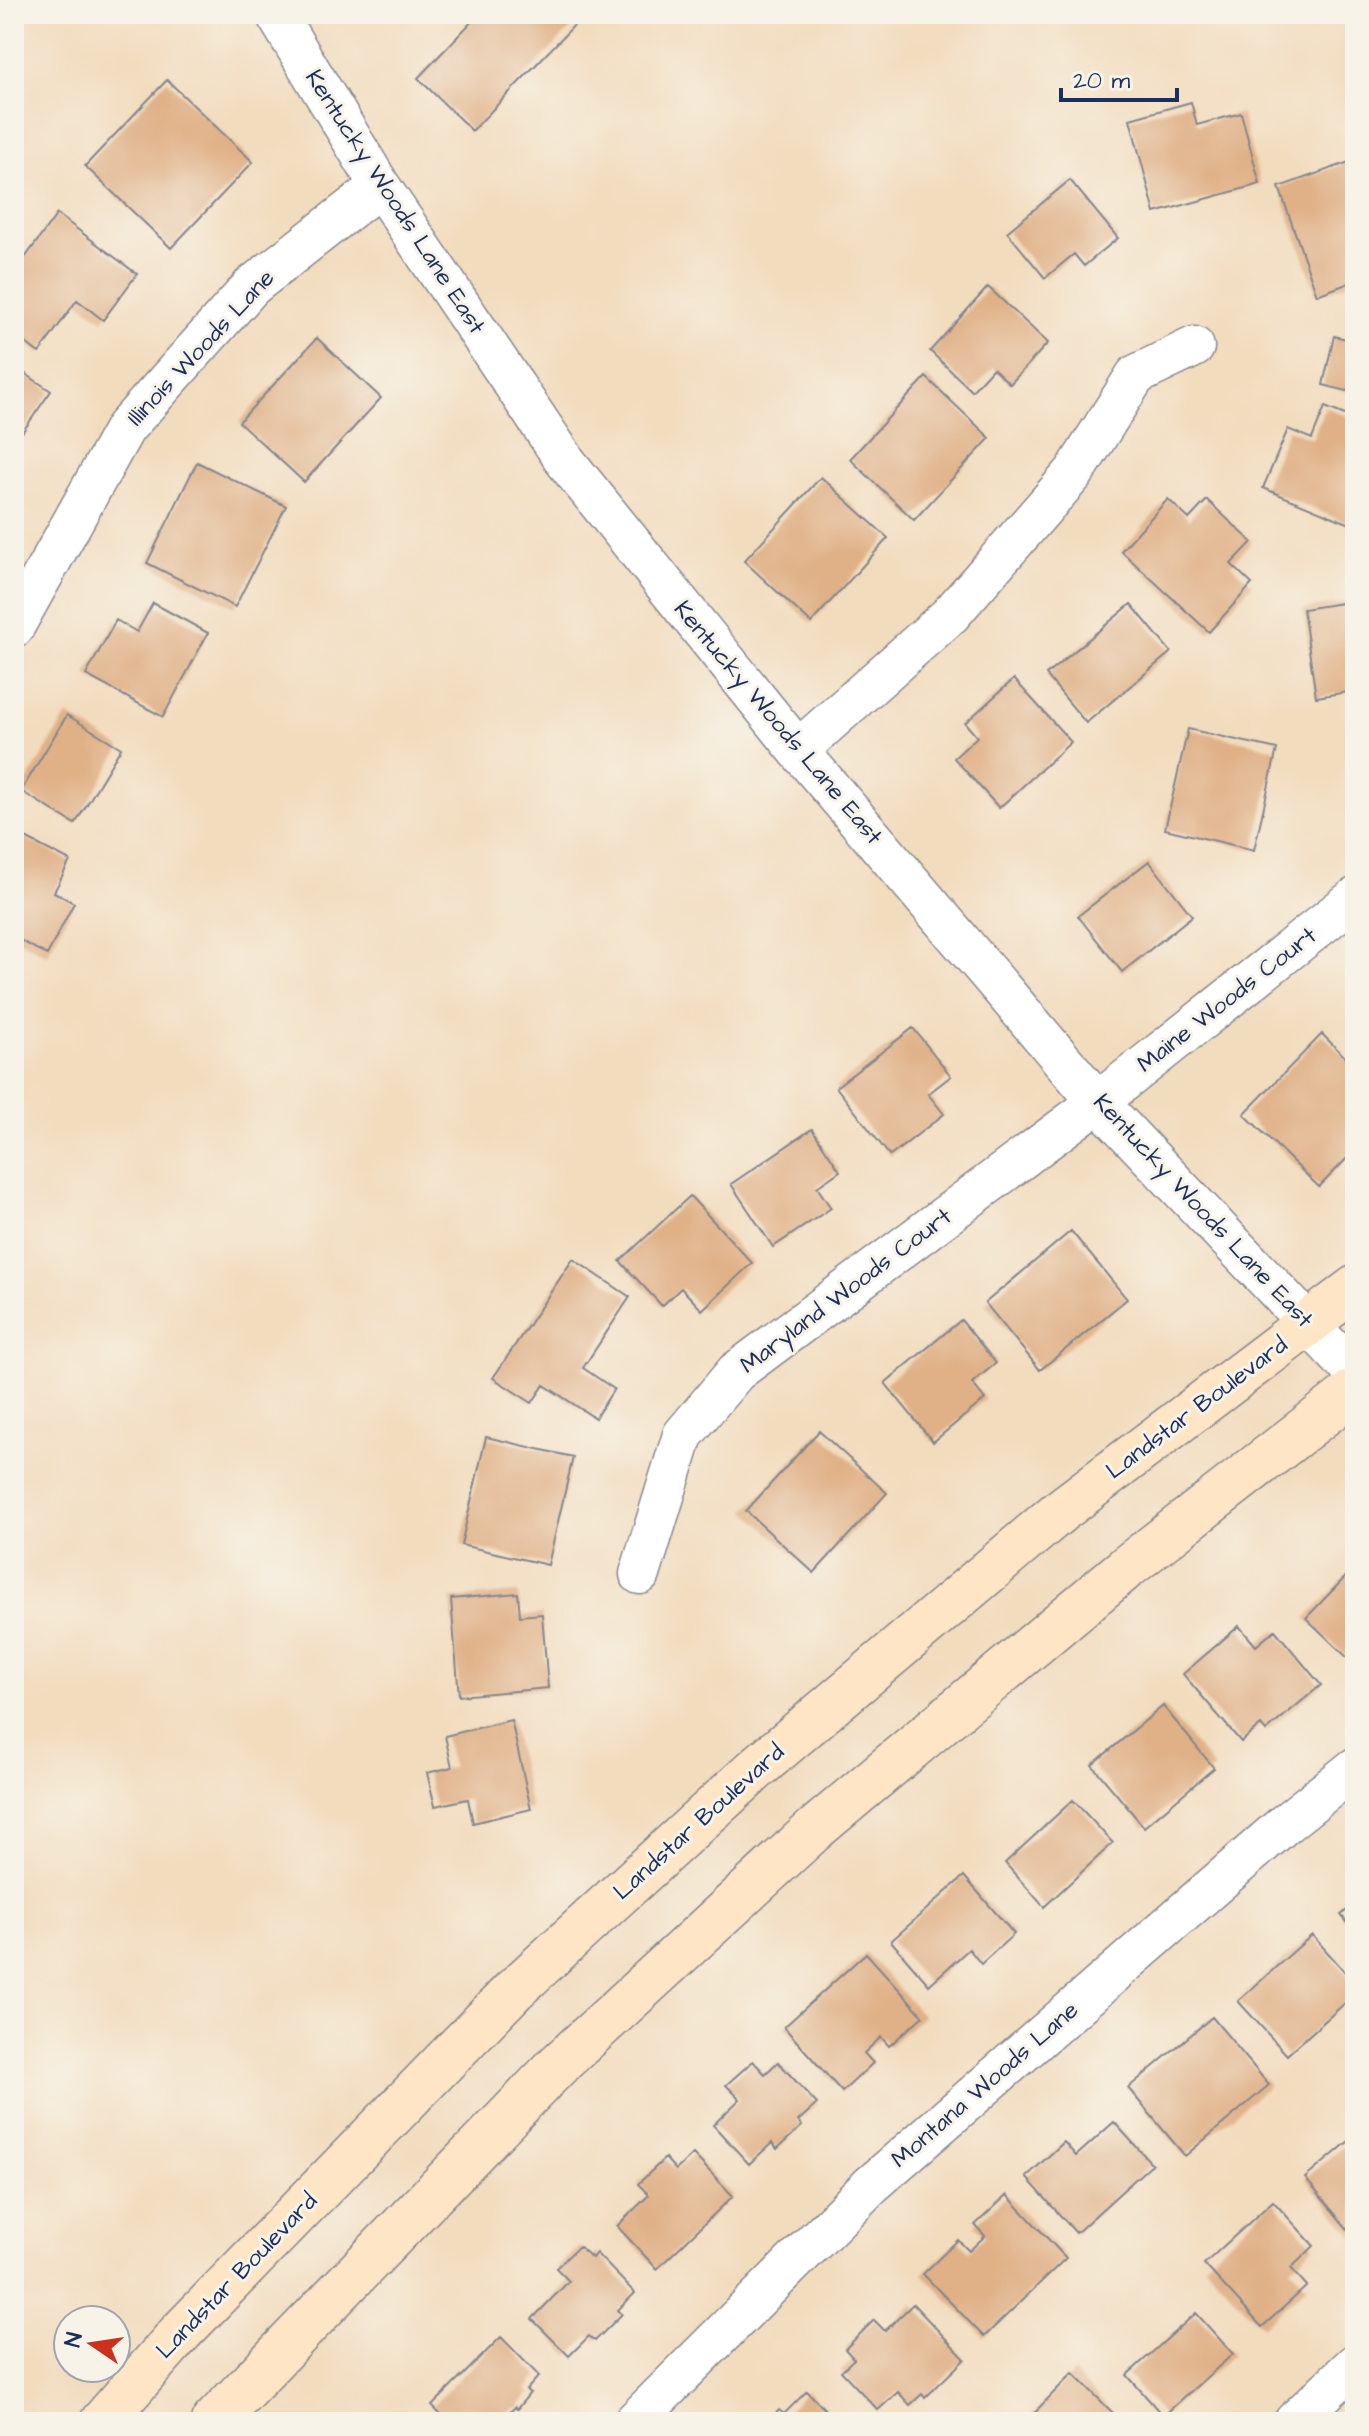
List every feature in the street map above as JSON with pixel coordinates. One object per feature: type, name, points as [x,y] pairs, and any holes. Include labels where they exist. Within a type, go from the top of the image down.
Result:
[{"type":"street","name":"Kentucky Woods Lane East","points":[[276,14],[380,186],[566,462],[798,750],[1098,1102],[1355,1373]]},
{"type":"street","name":"Illinois Woods Lane","points":[[14,627],[125,428],[252,286],[380,186]]},
{"type":"street","points":[[798,750],[950,615],[1074,473],[1136,375],[1194,347]]},
{"type":"street","name":"Maine Woods Court","points":[[1098,1102],[1355,898]]},
{"type":"street","name":"Maryland Woods Court","points":[[640,1574],[683,1435],[736,1372],[1098,1102]]},
{"type":"street","name":"Landstar Boulevard","points":[[102,2422],[181,2332],[514,1990],[747,1777],[1059,1512],[1355,1288]]},
{"type":"street","points":[[213,2422],[557,2066],[816,1828],[1127,1567],[1355,1390]]},
{"type":"street","name":"Montana Woods Lane","points":[[634,2422],[871,2185],[1286,1823],[1355,1768]]},
{"type":"street","points":[[1294,2422],[1355,2364]]},
{"type":"building","points":[[479,14],[585,14],[472,131],[418,78]]},
{"type":"building","points":[[167,80],[253,162],[171,248],[85,166]]},
{"type":"building","points":[[1191,102],[1197,125],[1241,113],[1260,184],[1155,213],[1130,119]]},
{"type":"building","points":[[1355,160],[1355,281],[1317,295],[1279,187]]},
{"type":"building","points":[[1070,180],[1118,238],[1084,266],[1074,254],[1045,278],[1007,232]]},
{"type":"building","points":[[57,214],[137,274],[103,320],[77,300],[39,353],[14,334],[14,321],[18,316],[14,313],[14,273]]},
{"type":"building","points":[[988,287],[1048,343],[1010,384],[993,368],[972,391],[930,351]]},
{"type":"building","points":[[1334,336],[1355,341],[1355,393],[1323,385]]},
{"type":"building","points":[[317,338],[381,398],[304,482],[239,422]]},
{"type":"building","points":[[14,366],[51,391],[14,444]]},
{"type":"building","points":[[926,377],[990,438],[914,520],[850,459]]},
{"type":"building","points":[[1325,407],[1355,419],[1355,526],[1263,488],[1288,429],[1312,439]]},
{"type":"building","points":[[197,462],[286,506],[235,607],[147,563]]},
{"type":"building","points":[[821,477],[888,538],[811,623],[744,561]]},
{"type":"building","points":[[1168,499],[1189,519],[1207,500],[1252,542],[1231,564],[1252,584],[1209,632],[1121,551]]},
{"type":"building","points":[[1355,601],[1355,691],[1316,697],[1303,609]]},
{"type":"building","points":[[153,603],[208,633],[163,717],[86,675],[116,620],[137,632]]},
{"type":"building","points":[[1131,604],[1171,652],[1086,723],[1046,675]]},
{"type":"building","points":[[1014,679],[1071,742],[999,808],[954,758],[977,737],[965,723]]},
{"type":"building","points":[[67,715],[121,748],[75,824],[21,791]]},
{"type":"building","points":[[1188,729],[1277,749],[1254,850],[1165,829]]},
{"type":"building","points":[[14,832],[70,861],[54,892],[74,903],[47,955],[14,937]]},
{"type":"building","points":[[1149,861],[1192,916],[1122,972],[1078,916]]},
{"type":"building","points":[[913,1028],[951,1076],[928,1094],[944,1114],[890,1156],[836,1087]]},
{"type":"building","points":[[1322,1034],[1355,1067],[1355,1150],[1319,1187],[1244,1114]]},
{"type":"building","points":[[812,1129],[840,1171],[817,1187],[831,1208],[773,1247],[731,1184]]},
{"type":"building","points":[[690,1196],[752,1263],[702,1310],[681,1288],[662,1306],[620,1261]]},
{"type":"building","points":[[1071,1231],[1127,1299],[1040,1370],[985,1303]]},
{"type":"building","points":[[573,1259],[630,1297],[583,1368],[614,1389],[595,1418],[544,1385],[532,1403],[493,1378]]},
{"type":"building","points":[[961,1320],[996,1363],[972,1383],[985,1399],[933,1442],[885,1383]]},
{"type":"building","points":[[819,1431],[887,1493],[814,1573],[746,1511]]},
{"type":"building","points":[[486,1437],[573,1457],[548,1565],[461,1545]]},
{"type":"building","points":[[1355,1567],[1355,1665],[1306,1618]]},
{"type":"building","points":[[518,1593],[520,1616],[542,1614],[548,1688],[459,1696],[451,1599]]},
{"type":"building","points":[[1239,1626],[1256,1646],[1275,1630],[1321,1685],[1266,1731],[1261,1725],[1241,1742],[1183,1674]]},
{"type":"building","points":[[1163,1706],[1214,1768],[1144,1827],[1092,1765]]},
{"type":"building","points":[[511,1720],[531,1809],[473,1823],[468,1799],[435,1806],[427,1773],[452,1767],[445,1736]]},
{"type":"building","points":[[1073,1800],[1113,1843],[1044,1907],[1005,1863]]},
{"type":"building","points":[[964,1876],[1014,1934],[981,1964],[969,1949],[929,1985],[891,1941]]},
{"type":"building","points":[[1355,1903],[1355,1932],[1341,1915]]},
{"type":"building","points":[[1312,1935],[1355,1983],[1355,1994],[1287,2055],[1238,2001]]},
{"type":"building","points":[[866,1953],[923,2016],[889,2046],[881,2037],[864,2053],[873,2063],[842,2092],[784,2027]]},
{"type":"building","points":[[1212,2017],[1269,2085],[1185,2156],[1128,2088]]},
{"type":"building","points":[[753,2061],[765,2074],[778,2062],[817,2104],[798,2121],[802,2126],[777,2149],[772,2143],[749,2164],[713,2125],[740,2099],[726,2085]]},
{"type":"building","points":[[1114,2122],[1152,2164],[1076,2233],[1026,2177],[1064,2142],[1076,2156]]},
{"type":"building","points":[[1355,2136],[1355,2238],[1305,2178]]},
{"type":"building","points":[[693,2154],[733,2196],[657,2269],[617,2226],[649,2195],[638,2184],[665,2158],[676,2170]]},
{"type":"building","points":[[1007,2195],[1066,2258],[984,2337],[923,2274],[958,2240],[969,2251],[985,2236],[975,2225]]},
{"type":"building","points":[[1273,2201],[1314,2246],[1291,2268],[1307,2286],[1262,2327],[1204,2264]]},
{"type":"building","points":[[579,2246],[592,2258],[596,2253],[635,2293],[618,2310],[622,2314],[595,2341],[589,2336],[569,2356],[532,2319],[569,2281],[556,2268]]},
{"type":"building","points":[[913,2304],[965,2359],[925,2398],[922,2394],[910,2405],[898,2392],[878,2410],[841,2371],[854,2359],[845,2349],[874,2320],[885,2331]]},
{"type":"building","points":[[1196,2313],[1233,2354],[1163,2416],[1127,2375]]},
{"type":"building","points":[[501,2337],[539,2376],[526,2390],[530,2393],[517,2409],[515,2407],[504,2418],[500,2414],[493,2422],[448,2422],[432,2406]]},
{"type":"building","points":[[1073,2373],[1122,2422],[1025,2422]]},
{"type":"building","points":[[807,2391],[837,2422],[767,2422],[779,2410],[784,2414]]}]
